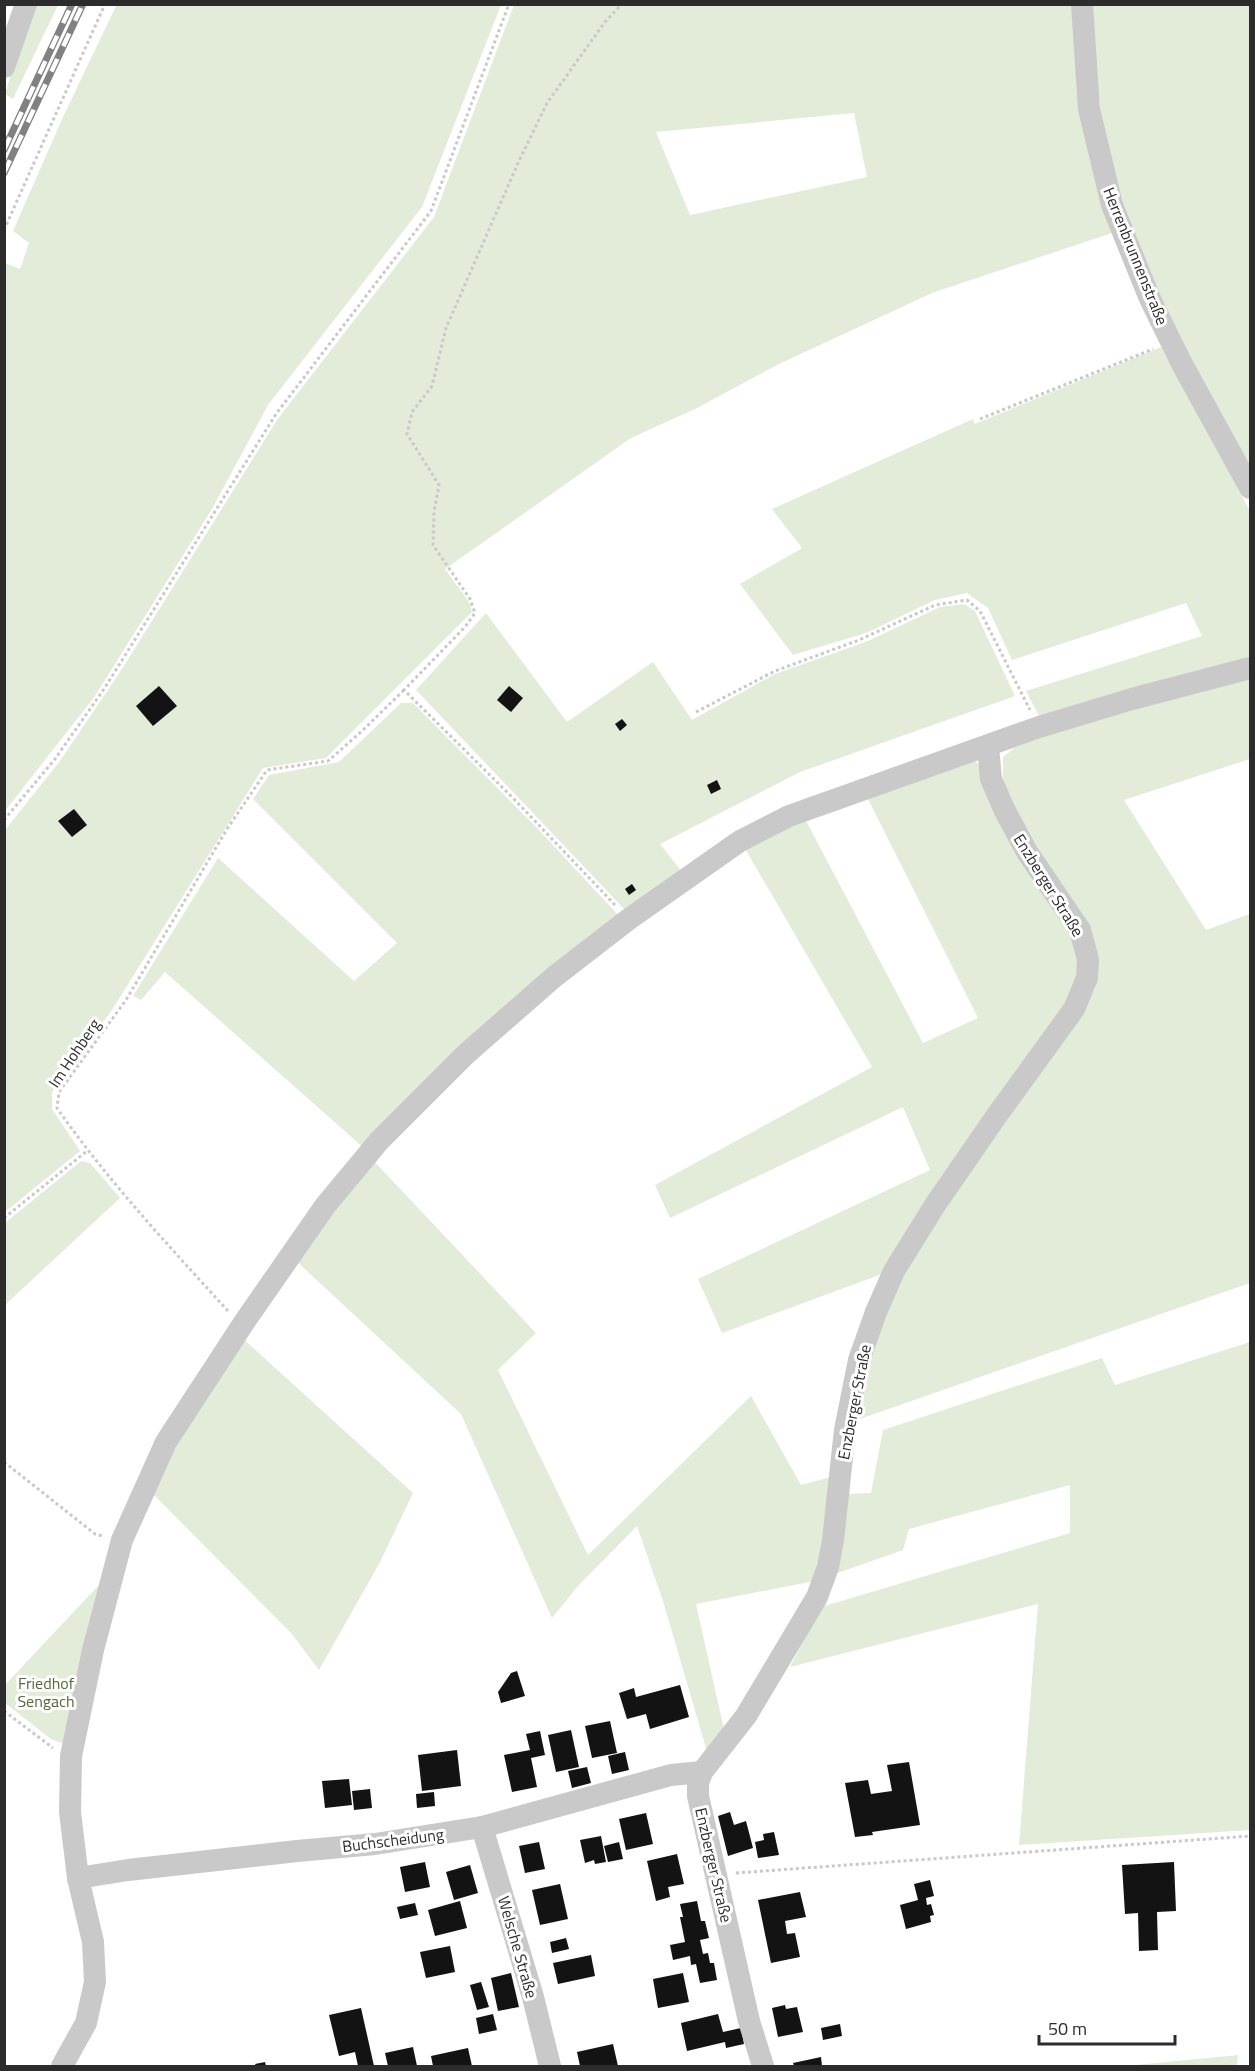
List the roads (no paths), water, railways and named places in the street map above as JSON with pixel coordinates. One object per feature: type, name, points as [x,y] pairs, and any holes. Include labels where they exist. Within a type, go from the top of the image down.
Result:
[{"type":"street","points":[[4,67],[26,4]]},
{"type":"street","name":"Herrenbrunnenstraße","points":[[1082,4],[1089,110],[1112,205],[1150,298],[1171,341],[1251,488]]},
{"type":"street","points":[[62,2067],[86,2023],[95,1982],[93,1942],[78,1878],[70,1812],[71,1756],[93,1650],[122,1540],[166,1442],[324,1206],[379,1141],[465,1054],[554,977],[628,919],[740,841],[789,816],[1039,727],[1132,699],[1251,668]]},
{"type":"street","name":"Enzberger Straße","points":[[763,2067],[749,2021],[698,1796],[698,1783],[702,1772],[746,1716],[817,1597],[828,1567],[833,1540],[845,1430],[859,1360],[894,1271],[975,1147],[1074,1009],[1087,978],[1088,959],[1080,930],[1027,852],[1004,809],[991,779],[988,746]]},
{"type":"street","name":"Buchscheidung","points":[[78,1878],[128,1870],[375,1844],[482,1827],[671,1775],[702,1772]]},
{"type":"street","name":"Welsche Straße","points":[[482,1827],[550,2067]]},
{"type":"railway","points":[[4,150],[72,4]]},
{"type":"railway","points":[[4,173],[83,4]]},
{"type":"park label","name":"Friedhof Sengach","points":[[46,1692]]}]
